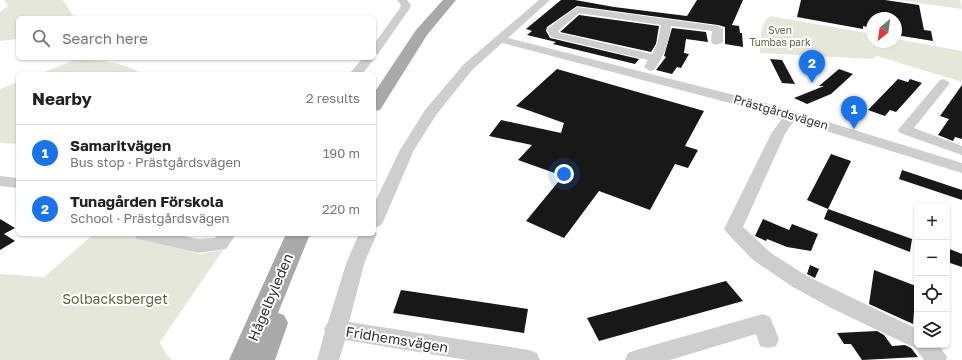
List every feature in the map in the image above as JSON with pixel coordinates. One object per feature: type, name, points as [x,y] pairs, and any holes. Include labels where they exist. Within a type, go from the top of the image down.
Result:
[{"type":"main road","points":[[376,87],[403,44],[440,0]]},
{"type":"main road","points":[[376,103],[417,39],[450,0]]},
{"type":"main road","name":"Hågelbyleden","points":[[244,360],[297,236]]},
{"type":"main road","name":"Hågelbyleden","points":[[260,360],[308,236]]},
{"type":"street","points":[[376,49],[405,8],[406,5],[402,0]]},
{"type":"street","points":[[376,218],[407,150],[430,114],[468,67],[544,0]]},
{"type":"street","points":[[656,58],[555,35],[552,30],[572,11],[577,10],[718,30],[717,42]]},
{"type":"street","points":[[645,75],[663,44],[667,22]]},
{"type":"street","points":[[542,49],[555,35]]},
{"type":"street","name":"Prästgårdsvägen","points":[[499,39],[645,75],[791,115],[962,168]]},
{"type":"street","points":[[357,72],[367,60]]},
{"type":"street","points":[[944,83],[905,130],[962,151]]},
{"type":"street","points":[[791,115],[775,140],[733,229],[763,257],[791,276],[823,294],[914,338]]},
{"type":"street","points":[[0,181],[16,183]]},
{"type":"street","points":[[152,236],[198,246],[220,244],[226,236]]},
{"type":"street","points":[[328,360],[335,329],[356,261],[367,236]]},
{"type":"street","points":[[636,360],[763,323],[768,339]]},
{"type":"street","name":"Fridhemsvägen","points":[[335,329],[529,360]]},
{"type":"green space","points":[[4,0],[63,0],[73,16],[16,16],[16,39],[0,41],[0,12],[8,6]]},
{"type":"green space","points":[[897,0],[960,0],[962,9]]},
{"type":"green space","name":"Sven Tumbas park","points":[[770,16],[866,33],[866,48],[902,48],[902,40],[962,51],[962,82],[877,56],[872,59],[760,53],[762,28],[766,19]]},
{"type":"green space","points":[[75,60],[92,60],[126,66],[138,72],[44,72]]},
{"type":"green space","points":[[16,83],[16,144],[0,143],[0,89]]},
{"type":"green space","name":"Solbacksberget","points":[[92,236],[133,236],[199,254],[223,250],[160,342],[166,354],[172,360],[0,360],[0,274],[44,277]]},
{"type":"building","points":[[561,0],[575,0],[614,7],[687,16],[697,0],[743,0],[732,25],[739,26],[740,33],[742,33],[743,47],[725,44],[725,27],[718,25],[577,6],[547,27],[546,31],[550,38],[639,59],[635,64],[553,44],[556,42],[527,35],[532,31],[526,29]]},
{"type":"building","points":[[801,0],[885,0],[919,5],[924,30],[931,31],[933,41],[902,36],[902,12],[866,12],[866,27],[863,26],[863,29],[797,17]]},
{"type":"building","points":[[579,15],[659,26],[656,44],[651,52],[560,32]]},
{"type":"building","points":[[672,28],[706,32],[708,42],[686,39],[684,53],[689,54],[681,68],[677,67],[672,74],[656,70],[666,57],[664,56]]},
{"type":"building","points":[[770,59],[782,60],[795,84],[782,83]]},
{"type":"building","points":[[557,69],[704,111],[685,146],[698,150],[688,168],[675,164],[650,210],[599,191],[564,238],[526,221],[563,176],[518,160],[532,145],[489,136],[501,120],[561,133],[564,123],[516,106]]},
{"type":"building","points":[[839,69],[853,74],[831,94],[807,104],[794,98],[824,86],[819,86]]},
{"type":"building","points":[[898,79],[908,82],[910,79],[922,83],[896,112],[890,110],[885,116],[868,110]]},
{"type":"building","points":[[962,85],[962,139],[955,137],[953,141],[938,135],[949,119],[940,116]]},
{"type":"building","points":[[831,154],[851,161],[828,209],[807,200]]},
{"type":"building","points":[[902,170],[962,190],[962,200],[899,179]]},
{"type":"building","points":[[828,209],[912,239],[910,252],[824,219]]},
{"type":"building","points":[[0,219],[15,228],[4,234],[15,241],[0,250]]},
{"type":"building","points":[[763,219],[789,230],[792,224],[818,234],[811,251],[787,247],[755,236]]},
{"type":"building","points":[[950,249],[962,254],[962,267],[950,263]]},
{"type":"building","points":[[810,265],[819,269],[815,278],[807,274]]},
{"type":"building","points":[[874,270],[914,285],[913,324],[869,304]]},
{"type":"building","points":[[726,281],[743,301],[599,341],[587,318]]},
{"type":"building","points":[[401,290],[528,309],[524,333],[393,313]]},
{"type":"building","points":[[877,331],[884,335],[892,346],[905,345],[911,348],[918,357],[862,360],[851,344],[844,344],[837,333]]},
{"type":"place","name":"Tunagården Förskola","points":[[812,83]]},
{"type":"place","name":"Samaritvägen","points":[[854,129]]}]
